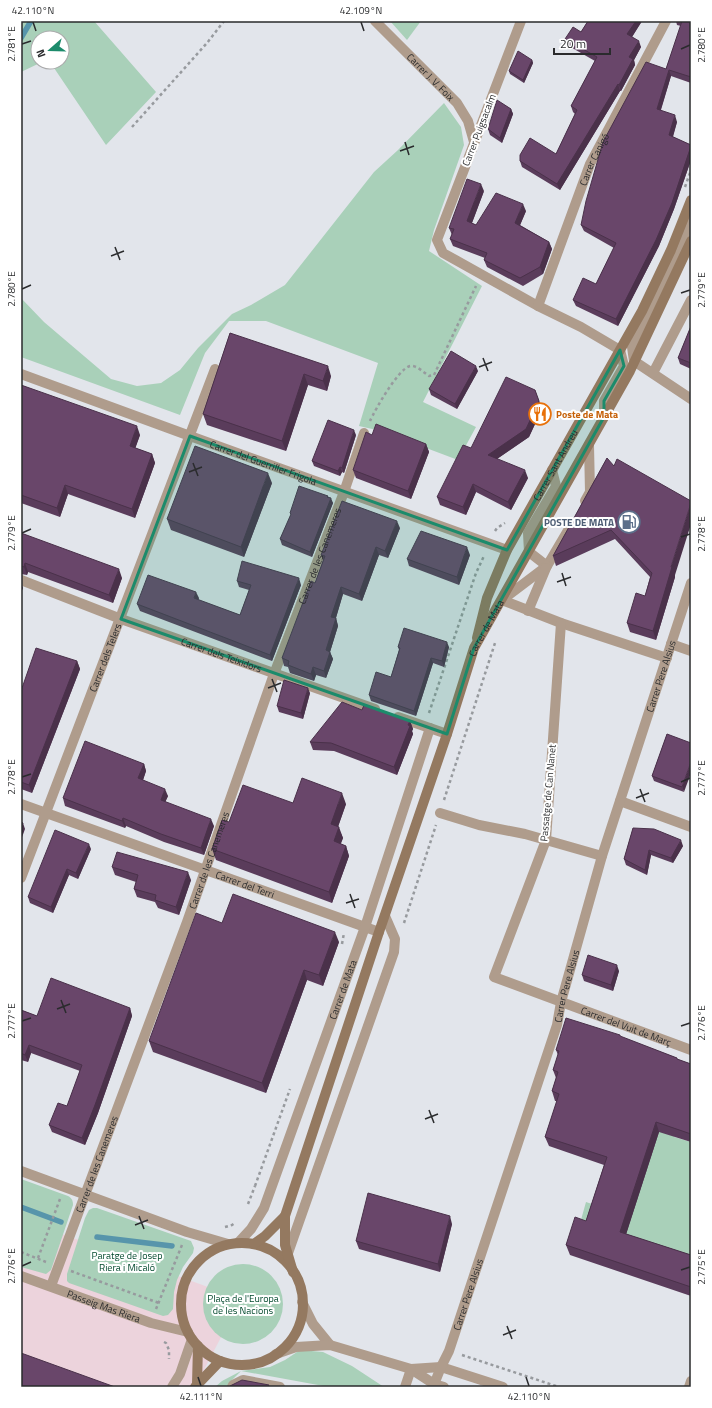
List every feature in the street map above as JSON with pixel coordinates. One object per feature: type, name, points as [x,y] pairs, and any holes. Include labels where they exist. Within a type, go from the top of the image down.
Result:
[{"type":"main road","name":"Carrer Sant Andreu","points":[[474,648],[486,598],[507,550],[642,311],[691,200]]},
{"type":"main road","points":[[634,362],[691,242]]},
{"type":"main road","name":"Carrer de Mata","points":[[293,1272],[285,1245],[284,1216],[384,916],[447,734],[474,648],[634,362]]},
{"type":"main road","name":"Carrer de Mata","points":[[254,1244],[265,1236],[284,1216]]},
{"type":"main road","points":[[233,1244],[254,1244],[270,1250],[279,1256],[293,1272],[300,1286],[302,1302],[301,1317],[296,1331],[288,1344],[276,1354],[263,1361],[249,1364],[234,1364],[220,1361],[208,1355],[193,1339],[181,1314],[181,1296],[186,1278],[196,1263],[210,1251],[233,1244]]},
{"type":"main road","points":[[193,1339],[196,1385]]},
{"type":"main road","points":[[196,1385],[220,1361]]},
{"type":"street","name":"Carrer J. V. Foix","points":[[375,21],[457,103],[468,121],[474,142]]},
{"type":"street","name":"Carrer Puigsacalm","points":[[482,275],[443,253],[437,240],[520,21]]},
{"type":"street","name":"Carrer Canigó","points":[[538,306],[590,164],[666,21]]},
{"type":"street","points":[[686,212],[686,233],[632,347],[634,362],[691,399]]},
{"type":"street","points":[[482,275],[538,306],[581,327],[620,350],[624,366],[604,402],[604,417]]},
{"type":"street","points":[[653,373],[691,300]]},
{"type":"street","name":"Carrer dels Telers","points":[[21,878],[216,369]]},
{"type":"street","name":"Carrer del Guerriller Frigola","points":[[21,374],[507,550]]},
{"type":"street","name":"Carrer de les Canemeres","points":[[51,1286],[187,922],[274,674],[344,492],[364,433]]},
{"type":"street","points":[[528,611],[547,566],[590,492],[588,445]]},
{"type":"street","points":[[547,566],[529,552],[528,533],[556,486],[552,470]]},
{"type":"street","points":[[547,566],[502,600],[561,623],[667,658]]},
{"type":"street","name":"Carrer dels Teixidors","points":[[21,580],[121,619],[447,734]]},
{"type":"street","name":"Carrer Pere Alsius","points":[[437,1386],[441,1367],[449,1351],[557,1025],[561,1002],[602,856],[691,583]]},
{"type":"street","name":"Passatge de Can Nanet","points":[[494,977],[546,840],[561,623]]},
{"type":"street","points":[[671,644],[691,651]]},
{"type":"street","name":"Carrer de Mata","points":[[233,1244],[251,1229],[264,1208],[365,927],[430,728]]},
{"type":"street","points":[[620,801],[691,827]]},
{"type":"street","name":"Carrer del Terri","points":[[21,804],[379,932]]},
{"type":"street","points":[[440,813],[479,825],[525,834],[602,856]]},
{"type":"street","points":[[288,1253],[394,952],[395,939],[384,916]]},
{"type":"street","name":"Carrer del Vuit de Març","points":[[494,977],[691,1050]]},
{"type":"street","points":[[21,1171],[187,1232],[233,1244]]},
{"type":"street","name":"Passeig Mas Riera","points":[[21,1276],[193,1339]]},
{"type":"street","points":[[302,1302],[313,1324],[330,1344]]},
{"type":"street","points":[[172,1387],[180,1374],[193,1339]]},
{"type":"street","points":[[276,1354],[296,1347],[330,1344],[411,1369],[437,1386]]},
{"type":"street","points":[[411,1369],[441,1367],[503,1387]]},
{"type":"street","points":[[405,1387],[411,1369]]},
{"type":"street","points":[[232,1387],[242,1380],[280,1387]]},
{"type":"street","points":[[690,1387],[691,1381]]},
{"type":"path","points":[[132,127],[207,43],[224,21]]},
{"type":"path","points":[[364,433],[378,403],[403,370],[410,366],[416,367],[429,376],[434,375],[482,275]]},
{"type":"path","points":[[394,952],[497,636]]},
{"type":"path","points":[[246,1210],[255,1186],[270,1192]]},
{"type":"path","points":[[38,1258],[56,1209]]},
{"type":"path","points":[[218,1229],[232,1226],[238,1221]]},
{"type":"path","points":[[151,1323],[187,1232]]},
{"type":"path","points":[[21,1252],[58,1267],[159,1303]]},
{"type":"path","points":[[160,1340],[166,1343],[169,1350],[169,1361]]},
{"type":"path","points":[[449,1351],[559,1387]]},
{"type":"highlighted area","points":[[620,350],[624,366],[604,401],[604,417],[474,648],[447,734],[121,619],[190,436],[507,550]]},
{"type":"shaded area","points":[[21,1219],[241,1299],[195,1387],[21,1387]]},
{"type":"green space","points":[[21,21],[94,21],[156,92],[106,145],[55,70],[70,70],[70,30],[30,30],[30,68],[21,72]]},
{"type":"green space","points":[[390,21],[421,21],[407,40]]},
{"type":"green space","points":[[444,103],[461,127],[464,145],[434,230],[429,251],[482,286],[423,402],[476,427],[458,460],[381,431],[359,426],[378,363],[266,321],[229,321],[205,353],[180,415],[21,357],[21,298],[44,322],[111,379],[137,386],[161,383],[180,370],[198,348],[232,314],[251,305],[285,285],[374,172]]},
{"type":"green space","points":[[680,1067],[674,1137],[691,1142],[691,1263],[579,1227],[586,1202],[631,1217]]},
{"type":"green space","points":[[21,1179],[68,1196],[72,1201],[73,1205],[51,1270],[46,1274],[21,1267]]},
{"type":"green space","name":"Paratge de Josep Riera i Micaló","points":[[97,1208],[191,1241],[194,1248],[193,1253],[183,1267],[177,1280],[174,1292],[173,1309],[168,1315],[163,1316],[67,1281],[67,1274],[85,1218],[89,1210]]},
{"type":"green space","name":"Plaça de l'Europa de les Nacions","points":[[243,1264],[258,1267],[271,1276],[280,1289],[283,1304],[280,1319],[271,1332],[258,1341],[243,1344],[228,1341],[215,1332],[206,1319],[203,1304],[206,1289],[215,1276],[228,1267]]},
{"type":"green space","points":[[300,1350],[323,1352],[352,1366],[384,1387],[329,1387],[241,1371],[270,1367],[285,1360]]},
{"type":"green space","points":[[241,1371],[232,1380],[229,1387],[215,1387],[222,1381]]},
{"type":"building","points":[[588,21],[636,21],[627,34],[639,41],[629,57],[633,59],[619,85],[618,84],[557,184],[520,161],[520,155],[530,138],[556,154],[577,110],[571,106],[597,57],[565,39],[573,27],[581,32]]},
{"type":"building","points":[[682,21],[691,21],[691,77],[669,70],[657,109],[675,115],[669,135],[691,146],[672,203],[656,240],[616,319],[573,300],[583,278],[596,284],[616,243],[581,225],[586,201],[603,142],[646,62],[666,69]]},
{"type":"building","points":[[518,51],[532,60],[523,80],[509,71]]},
{"type":"building","points":[[497,100],[511,109],[500,138],[488,129]]},
{"type":"building","points":[[467,179],[481,184],[467,221],[476,225],[496,193],[523,204],[515,223],[549,242],[540,267],[520,278],[484,260],[487,253],[450,239],[454,229],[449,228]]},
{"type":"building","points":[[691,326],[691,363],[678,358]]},
{"type":"building","points":[[230,333],[328,366],[323,381],[304,374],[282,441],[203,414]]},
{"type":"building","points":[[451,351],[476,366],[455,404],[429,389]]},
{"type":"building","points":[[506,377],[535,390],[539,401],[526,429],[488,455],[525,470],[508,502],[473,484],[463,507],[437,497],[463,445],[471,448]]},
{"type":"building","points":[[21,385],[137,426],[130,446],[152,454],[132,509],[65,485],[57,508],[21,495]]},
{"type":"building","points":[[328,420],[354,430],[342,468],[340,467],[338,471],[312,461]]},
{"type":"building","points":[[376,424],[426,444],[408,491],[353,470],[366,432],[372,435]]},
{"type":"building","points":[[195,446],[268,473],[241,547],[167,519]]},
{"type":"building","points":[[607,458],[614,466],[617,459],[691,501],[653,631],[627,623],[636,593],[645,596],[652,573],[611,530],[553,556]]},
{"type":"building","points":[[299,486],[331,498],[310,552],[280,539],[291,514],[290,513]]},
{"type":"building","points":[[342,501],[397,521],[385,551],[376,547],[359,594],[341,587],[331,617],[336,618],[326,650],[330,652],[324,671],[313,667],[311,674],[288,665],[289,661],[282,658],[311,581],[315,583],[325,556],[321,555]]},
{"type":"building","points":[[421,531],[467,547],[457,577],[407,559]]},
{"type":"building","points":[[21,533],[119,569],[109,595],[25,563],[24,567],[21,566]]},
{"type":"building","points":[[242,561],[299,578],[270,655],[137,604],[148,575],[196,592],[194,598],[240,615],[251,585],[237,581]]},
{"type":"building","points":[[404,628],[447,642],[442,661],[431,658],[414,711],[369,695],[376,672],[391,677],[400,648],[398,647]]},
{"type":"building","points":[[36,648],[77,661],[29,785],[21,782],[21,691]]},
{"type":"building","points":[[284,680],[308,688],[301,713],[277,706]]},
{"type":"building","points":[[342,702],[362,710],[364,705],[410,721],[408,725],[410,726],[394,767],[331,743],[310,742]]},
{"type":"building","points":[[667,734],[691,743],[691,762],[682,787],[652,776]]},
{"type":"building","points":[[85,741],[144,764],[138,778],[165,789],[161,800],[211,819],[201,848],[161,834],[123,818],[122,821],[63,798]]},
{"type":"building","points":[[302,778],[342,793],[331,824],[339,827],[334,841],[346,846],[329,892],[212,849],[222,820],[229,822],[243,785],[293,803]]},
{"type":"building","points":[[633,828],[654,829],[681,840],[671,858],[649,850],[645,870],[624,859]]},
{"type":"building","points":[[55,830],[89,844],[76,873],[67,869],[51,907],[28,897]]},
{"type":"building","points":[[117,852],[188,872],[176,907],[155,900],[156,895],[134,889],[138,875],[112,867]]},
{"type":"building","points":[[233,894],[335,932],[319,975],[304,970],[262,1083],[149,1041],[196,913],[222,923]]},
{"type":"building","points":[[588,955],[617,965],[611,985],[582,975]]},
{"type":"building","points":[[51,978],[130,1008],[82,1138],[49,1125],[58,1103],[67,1106],[82,1065],[29,1045],[25,1055],[21,1053],[21,1010],[37,1016]]},
{"type":"building","points":[[566,1018],[620,1035],[691,1064],[691,1134],[656,1122],[620,1232],[691,1255],[691,1287],[566,1245],[575,1217],[586,1221],[607,1157],[545,1137],[559,1094],[552,1091],[558,1072],[553,1070],[559,1051],[556,1050]]},
{"type":"building","points":[[368,1193],[450,1216],[438,1264],[356,1241]]},
{"type":"building","points":[[21,1353],[115,1387],[21,1387]]},
{"type":"building","points":[[242,1380],[269,1385],[268,1387],[230,1387]]},
{"type":"waterway","points":[[21,38],[31,21]]},
{"type":"waterway","points":[[21,1207],[61,1222]]},
{"type":"waterway","points":[[97,1237],[172,1246]]},
{"type":"place","name":"Poste de Mata","points":[[540,414]]},
{"type":"place","name":"POSTE DE MATA","points":[[629,522]]}]
